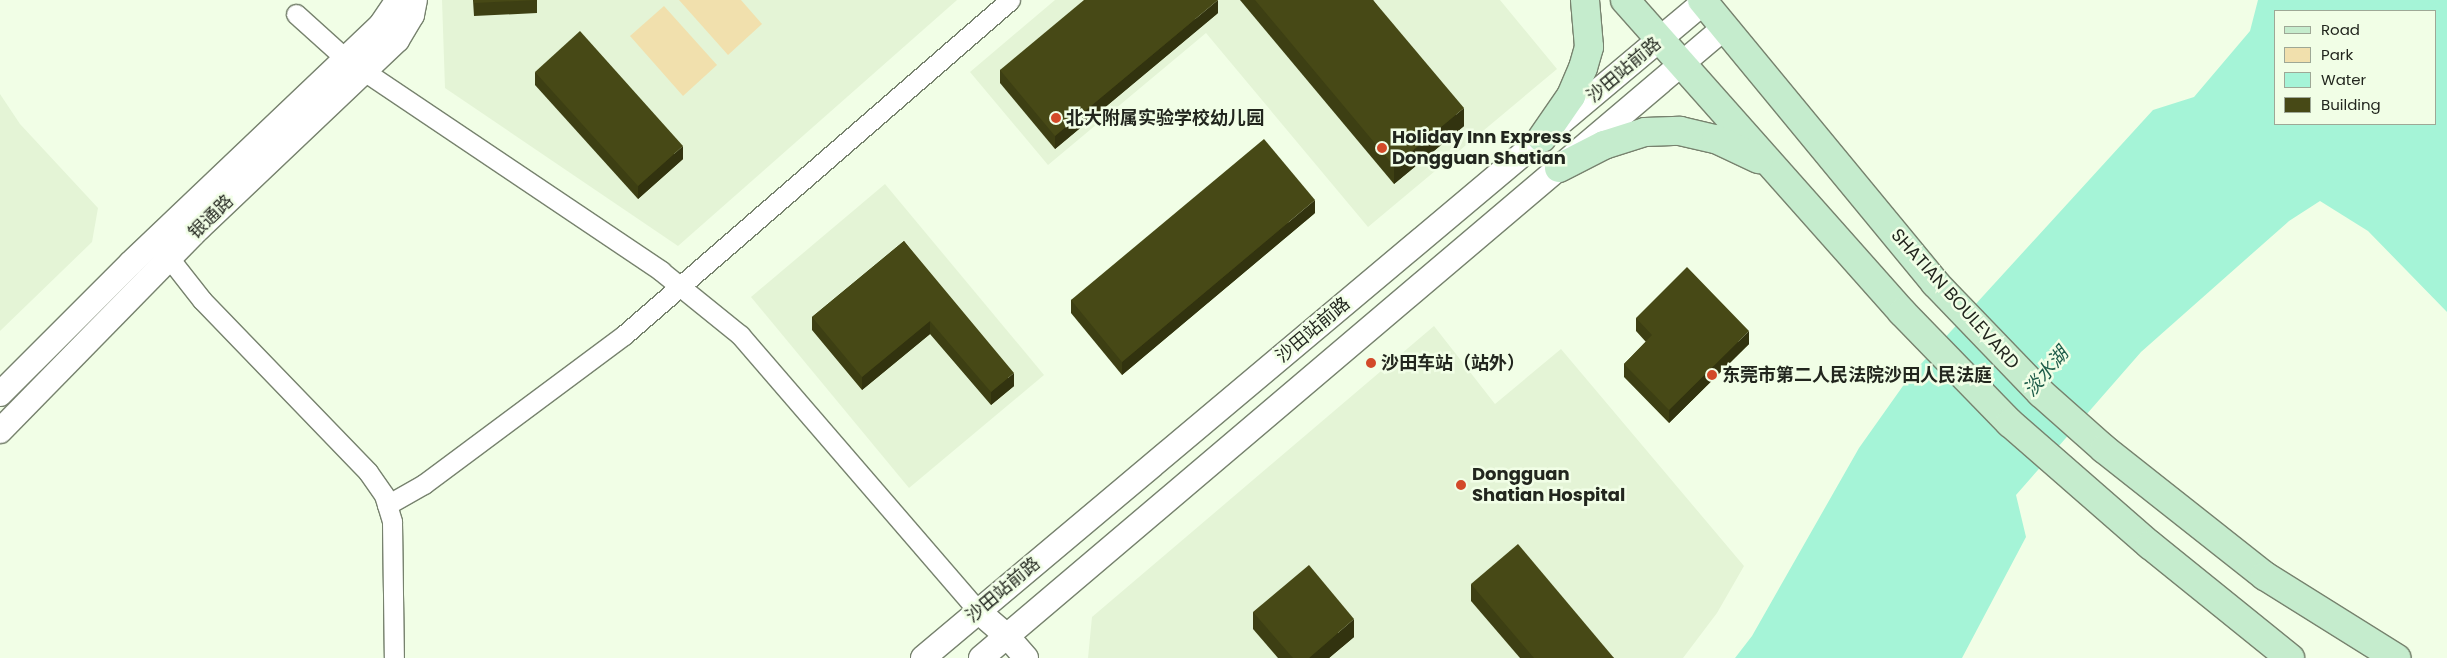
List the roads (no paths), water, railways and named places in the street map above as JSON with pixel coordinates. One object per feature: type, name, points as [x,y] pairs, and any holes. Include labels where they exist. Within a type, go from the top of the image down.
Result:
[{"type":"main road","points":[[1542,138],[1571,96],[1583,68],[1589,47],[1585,0]]},
{"type":"main road","points":[[1625,0],[1902,312],[2010,423],[2073,480],[2290,658]]},
{"type":"main road","name":"SHATIAN BOULEVARD","points":[[1703,1],[1935,283],[2041,393],[2104,448],[2265,576],[2396,658]]},
{"type":"main road","points":[[1560,168],[1604,145],[1645,132],[1680,131],[1716,139],[1740,149],[1777,172]]},
{"type":"street","name":"银通路","points":[[0,431],[355,66],[398,0]]},
{"type":"street","name":"银通路","points":[[0,394],[155,240],[355,66],[406,28],[416,0]]},
{"type":"street","points":[[387,505],[424,484],[524,410],[681,287],[1010,0]]},
{"type":"street","name":"沙田站前路","points":[[923,658],[1703,1]]},
{"type":"street","points":[[296,14],[355,66],[681,287],[740,335],[978,611],[994,651],[1026,658]]},
{"type":"street","name":"沙田站前路","points":[[994,651],[1725,27]]},
{"type":"street","points":[[155,240],[202,300],[368,472],[387,505],[392,522],[394,658]]},
{"type":"water","name":"淡水湖","points":[[2258,0],[2447,0],[2447,312],[2368,231],[2320,201],[2289,221],[2141,352],[2016,495],[2026,537],[1962,658],[1735,658],[1752,636],[1859,448],[1910,376],[2153,110],[2194,97],[2250,31]]},
{"type":"place","name":"北大附属实验学校幼儿园","points":[[1056,118]]},
{"type":"place","name":"Holiday Inn Express Dongguan Shatian","points":[[1382,148]]},
{"type":"place","name":"沙田车站（站外）","points":[[1371,363]]},
{"type":"place","name":"东莞市第二人民法院沙田人民法庭","points":[[1712,375]]},
{"type":"place","name":"Dongguan Shatian Hospital","points":[[1461,485]]}]
